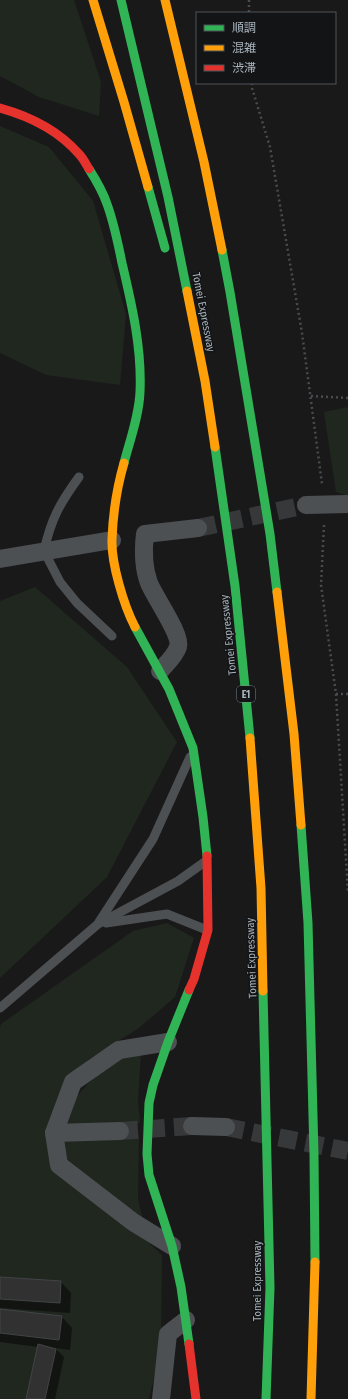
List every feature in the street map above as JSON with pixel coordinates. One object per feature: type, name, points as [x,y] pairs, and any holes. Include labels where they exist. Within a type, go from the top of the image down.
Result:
[{"type":"main road","points":[[93,0],[168,257]]},
{"type":"main road","name":"Tomei Expressway","points":[[122,0],[168,197],[206,381],[235,586],[251,750],[261,888],[270,1288],[266,1399]]},
{"type":"main road","points":[[166,0],[204,162],[230,292],[270,534],[294,734],[308,923],[314,1154],[315,1286],[311,1399]]},
{"type":"main road","points":[[189,62],[204,162]]},
{"type":"main road","points":[[0,108],[14,112],[42,124],[56,132],[80,154],[98,184],[113,223],[134,312],[139,352],[140,393],[134,427],[119,486],[112,540],[116,570],[126,606],[177,707],[193,748],[203,817],[207,860],[208,930],[194,979],[168,1042],[149,1102],[146,1154],[154,1196],[172,1246],[181,1287],[196,1399]]},
{"type":"main road","points":[[178,294],[206,381]]},
{"type":"street","points":[[306,506],[348,504]]},
{"type":"street","points":[[160,671],[175,652],[179,641],[148,582],[143,560],[145,534],[198,528]]},
{"type":"street","points":[[0,559],[112,540]]},
{"type":"street","points":[[168,1042],[119,1050],[73,1082],[54,1133],[59,1165],[133,1222],[172,1246]]},
{"type":"street","points":[[192,1126],[226,1127]]},
{"type":"street","points":[[54,1133],[120,1131]]},
{"type":"street","points":[[161,1399],[168,1334],[186,1320]]},
{"type":"lane","points":[[79,476],[57,509],[49,529],[44,551],[60,582],[77,603],[112,636]]},
{"type":"lane","points":[[98,924],[153,839],[193,748]]},
{"type":"lane","points":[[0,1008],[98,924],[178,881],[207,860]]},
{"type":"lane","points":[[98,924],[167,914],[208,930]]},
{"type":"path","points":[[249,0],[249,12]]},
{"type":"path","points":[[252,84],[270,147],[302,333],[325,505],[321,584],[336,694],[348,893]]},
{"type":"path","points":[[311,396],[348,398]]},
{"type":"path","points":[[336,694],[348,694]]},
{"type":"shaded area","points":[[0,0],[74,0],[101,82],[99,116],[39,97],[0,76]]},
{"type":"shaded area","points":[[0,126],[49,147],[93,201],[126,314],[120,385],[46,375],[0,353]]},
{"type":"shaded area","points":[[348,407],[348,496],[336,492],[324,412]]},
{"type":"shaded area","points":[[35,587],[127,667],[177,742],[107,877],[0,978],[0,601]]},
{"type":"shaded area","points":[[167,923],[194,938],[175,997],[139,1028],[88,1060],[56,1129],[59,1165],[90,1189],[162,1255],[161,1346],[149,1399],[0,1399],[1,1024],[133,931]]},
{"type":"shaded area","points":[[141,1053],[138,1100],[140,1123],[65,1131],[69,1105],[113,1056]]},
{"type":"shaded area","points":[[139,1135],[138,1199],[143,1221],[62,1163],[60,1142],[65,1138]]},
{"type":"building","points":[[0,1277],[61,1281],[60,1303],[0,1299]]},
{"type":"building","points":[[0,1309],[62,1316],[59,1340],[0,1333]]},
{"type":"building","points":[[38,1344],[56,1349],[45,1399],[26,1399]]},
{"type":"tunnel","points":[[198,528],[306,505]]},
{"type":"tunnel","points":[[120,1131],[192,1126]]},
{"type":"tunnel","points":[[226,1127],[348,1151]]},
{"type":"traffic: fast","points":[[121,0],[168,197],[187,291]]},
{"type":"traffic: fast","points":[[89,169],[97,182],[112,218],[136,327],[138,343],[140,376],[139,401],[136,419],[124,463]]},
{"type":"traffic: fast","points":[[148,187],[165,248]]},
{"type":"traffic: fast","points":[[222,250],[270,534],[277,592]]},
{"type":"traffic: fast","points":[[215,447],[235,586],[250,738]]},
{"type":"traffic: fast","points":[[135,627],[169,689],[193,748],[207,856]]},
{"type":"traffic: fast","points":[[301,825],[308,923],[314,1154],[315,1262]]},
{"type":"traffic: fast","points":[[189,990],[168,1042],[153,1085],[149,1103],[147,1154],[149,1175],[172,1246],[181,1287],[189,1344]]},
{"type":"traffic: fast","points":[[263,991],[270,1288],[266,1399]]},
{"type":"traffic: slow","points":[[93,0],[148,187]]},
{"type":"traffic: slow","points":[[165,0],[204,162],[222,250]]},
{"type":"traffic: slow","points":[[187,291],[205,381],[215,447]]},
{"type":"traffic: slow","points":[[124,463],[114,510],[112,549],[119,584],[135,627]]},
{"type":"traffic: slow","points":[[277,592],[294,734],[301,825]]},
{"type":"traffic: slow","points":[[250,738],[261,888],[263,991]]},
{"type":"traffic: slow","points":[[311,1399],[315,1262]]},
{"type":"traffic: jam","points":[[0,108],[22,115],[53,131],[79,154],[89,169]]},
{"type":"traffic: jam","points":[[189,990],[194,979],[208,930],[207,856]]},
{"type":"traffic: jam","points":[[189,1344],[196,1399]]}]
